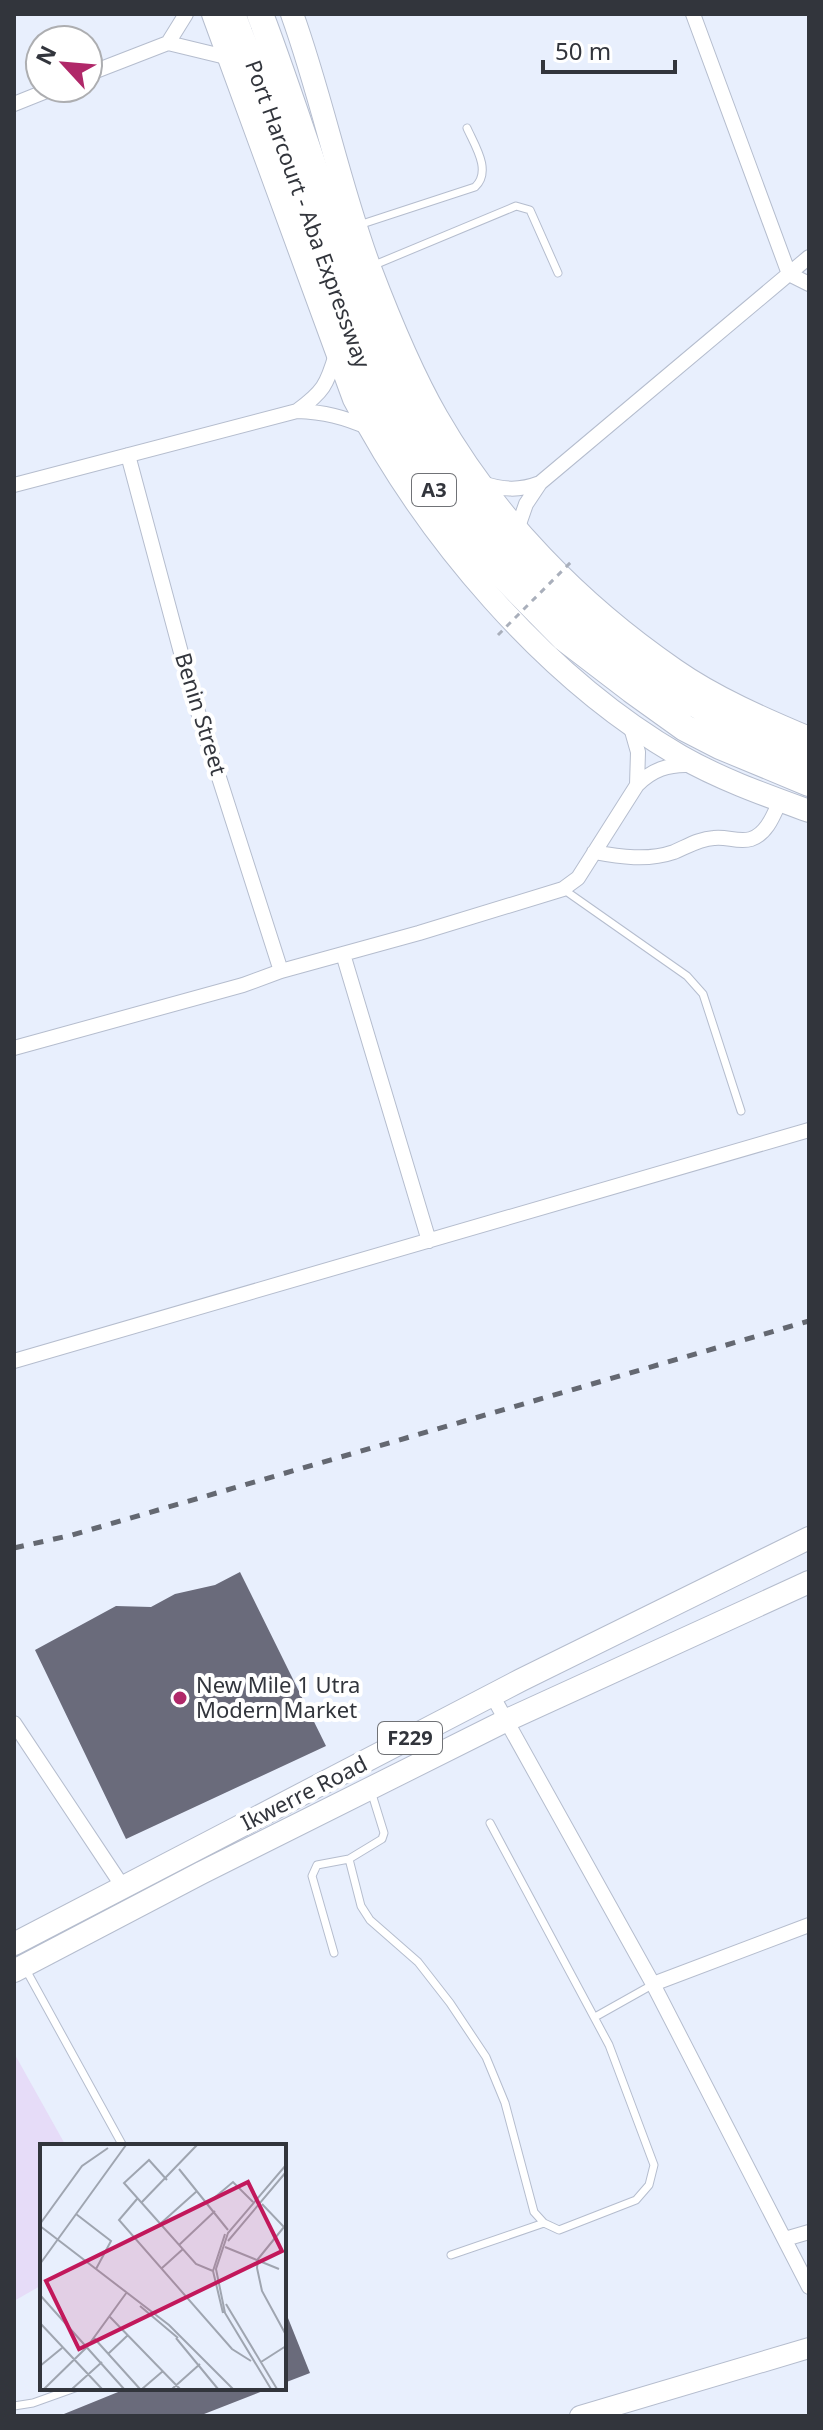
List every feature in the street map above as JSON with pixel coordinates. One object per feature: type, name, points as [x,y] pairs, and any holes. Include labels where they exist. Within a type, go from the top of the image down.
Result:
[{"type":"highway","name":"Port Harcourt - Aba Expressway","points":[[232,14],[251,38],[347,302],[373,387],[401,440],[471,543],[564,638],[685,728],[751,760],[809,783]]},
{"type":"highway","name":"Port Harcourt - Aba Expressway","points":[[347,302],[451,479],[509,553],[549,594],[600,639],[697,707],[809,760]]},
{"type":"main road","points":[[213,14],[251,38],[347,302],[369,428],[415,500],[476,580],[551,657],[630,724],[698,766],[809,811]]},
{"type":"main road","points":[[296,15],[357,226],[347,302]]},
{"type":"main road","points":[[347,302],[409,362],[437,417],[481,483],[517,530],[563,580],[621,630],[676,671],[730,701],[809,738]]},
{"type":"main road","name":"Ikwerre Road","points":[[14,1944],[492,1695],[809,1538]]},
{"type":"main road","name":"Ikwerre Road","points":[[19,1969],[201,1873],[505,1721],[809,1582]]},
{"type":"street","points":[[168,43],[186,14]]},
{"type":"street","points":[[693,14],[789,274],[809,284]]},
{"type":"street","points":[[104,68],[168,43],[251,38]]},
{"type":"street","points":[[517,530],[526,504],[540,483],[809,257]]},
{"type":"street","points":[[297,411],[317,396],[328,380],[347,302]]},
{"type":"street","points":[[14,485],[297,411],[322,412],[369,428]]},
{"type":"street","name":"Benin Street","points":[[128,455],[191,690],[281,971]]},
{"type":"street","points":[[481,483],[513,490],[540,483]]},
{"type":"street","points":[[630,724],[638,752],[637,785]]},
{"type":"street","points":[[14,1048],[243,985],[281,971],[563,889],[578,878],[637,785],[646,776],[676,764],[698,766]]},
{"type":"street","points":[[594,852],[630,858],[671,853],[697,841],[718,837],[751,840],[768,825],[780,801]]},
{"type":"street","points":[[343,954],[429,1241]]},
{"type":"street","points":[[14,1361],[809,1130]]},
{"type":"street","points":[[492,1695],[653,1984],[809,2287]]},
{"type":"street","points":[[14,1723],[123,1887]]},
{"type":"street","points":[[653,1984],[809,1925]]},
{"type":"street","points":[[785,2239],[809,2232]]},
{"type":"street","points":[[580,2416],[809,2348]]},
{"type":"lane","points":[[357,226],[475,187],[483,179],[484,170],[467,128]]},
{"type":"lane","points":[[347,302],[516,206],[530,210],[558,273]]},
{"type":"lane","points":[[563,889],[687,976],[698,987],[703,994],[741,1111]]},
{"type":"lane","points":[[334,1953],[312,1876],[317,1865],[349,1859],[382,1839],[384,1833],[371,1789]]},
{"type":"lane","points":[[349,1859],[361,1906],[370,1920],[418,1962],[486,2057],[505,2103],[534,2212],[544,2223],[559,2230],[636,2200],[649,2185],[654,2165],[609,2045],[490,1823]]},
{"type":"lane","points":[[19,1969],[122,2144]]},
{"type":"lane","points":[[595,2017],[653,1984]]},
{"type":"lane","points":[[451,2255],[544,2223]]},
{"type":"lane","points":[[14,2406],[69,2390]]},
{"type":"path","points":[[498,635],[571,562]]},
{"type":"shaded area","points":[[14,2053],[65,2144],[40,2144],[40,2286],[14,2301]]},
{"type":"building","name":"New Mile 1 Utra Modern Market","points":[[240,1572],[326,1746],[126,1839],[35,1650],[116,1606],[151,1607],[175,1594],[215,1585]]},
{"type":"building","points":[[286,2313],[310,2373],[286,2382]]},
{"type":"building","points":[[123,2390],[265,2390],[199,2416],[59,2416]]},
{"type":"railway","points":[[14,1548],[72,1535],[809,1321]]},
{"type":"place","name":"New Mile 1 Utra Modern Market","points":[[180,1698]]}]
